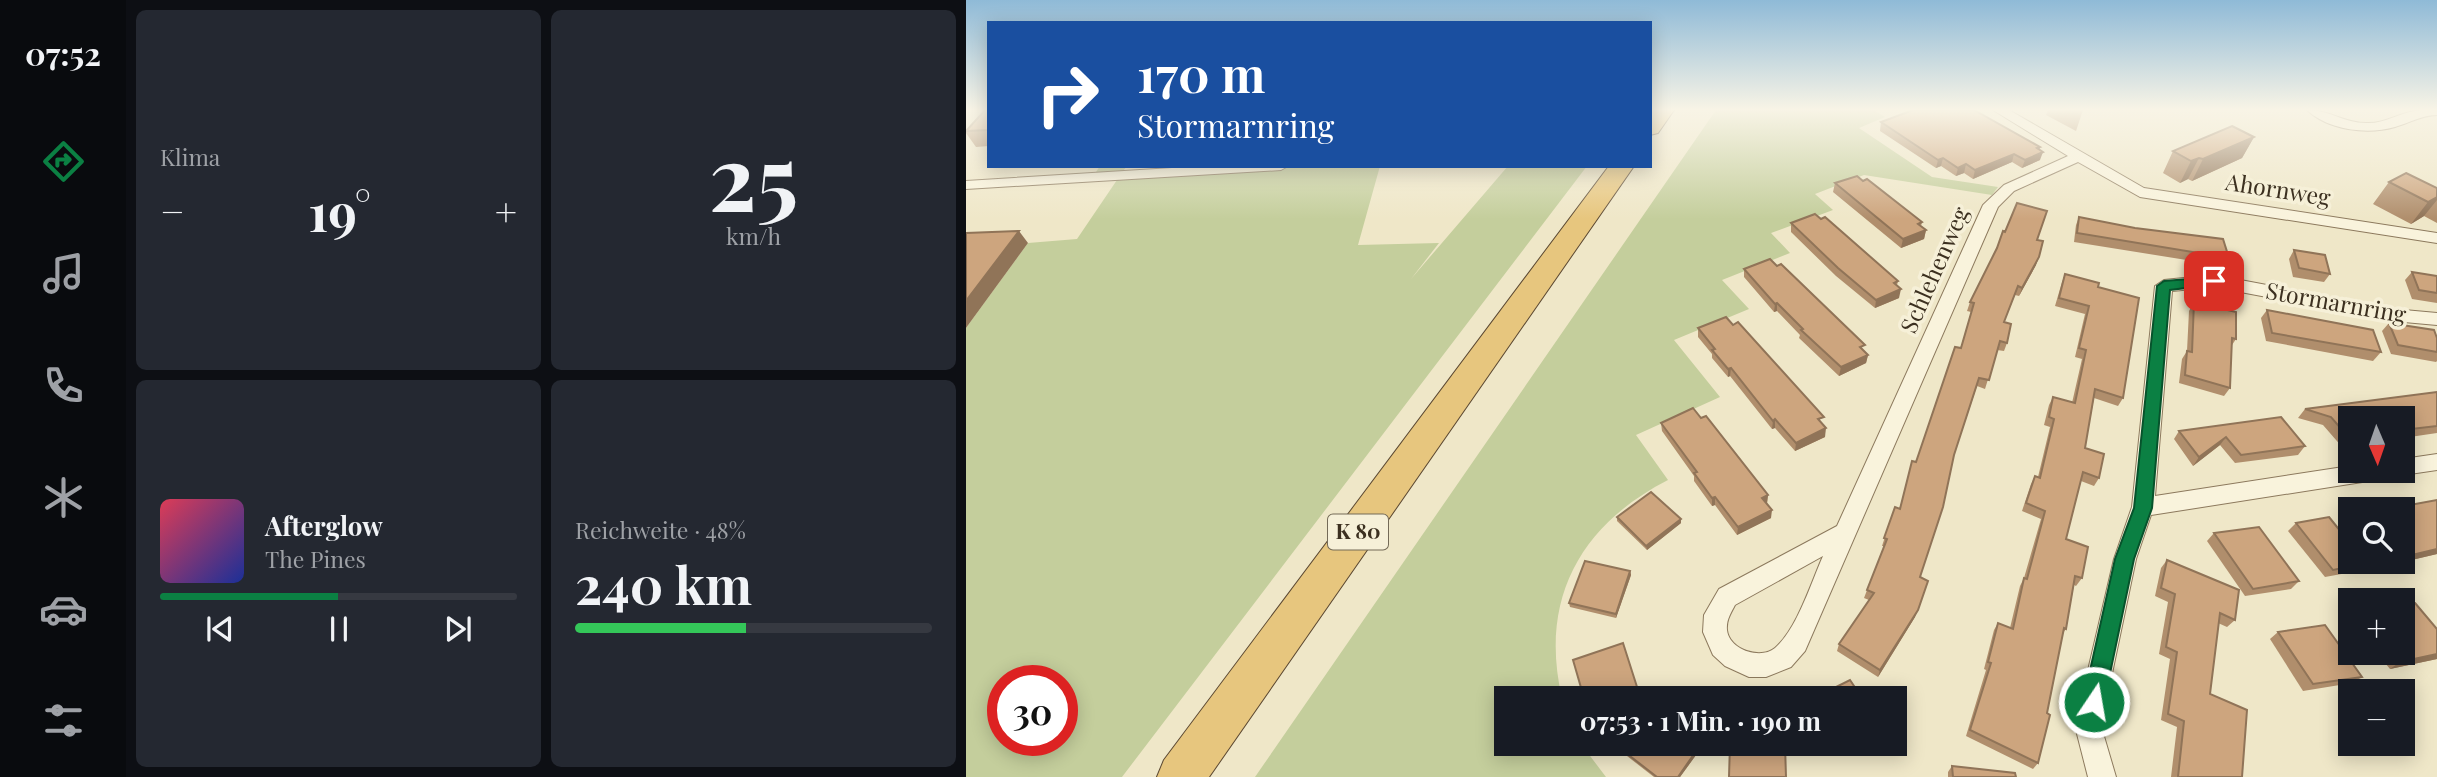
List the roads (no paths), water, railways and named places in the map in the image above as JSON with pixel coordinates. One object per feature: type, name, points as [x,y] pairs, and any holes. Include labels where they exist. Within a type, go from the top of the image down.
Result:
[{"type":"highway","name":"K 80","points":[[1181,777],[1621,168]]},
{"type":"street","points":[[2062,146],[2079,156]]},
{"type":"street","name":"Ahornweg","points":[[2079,156],[2140,192],[2437,238]]},
{"type":"street","name":"Schlehenweg","points":[[1845,533],[1727,597],[1716,612],[1714,630],[1721,647],[1728,655],[1737,661],[1756,666],[1776,662],[1791,651],[1845,533],[1991,205],[2009,188],[2079,156]]},
{"type":"street","points":[[966,185],[1248,168]]},
{"type":"street","name":"Stormarnring","points":[[2102,777],[2088,726],[2125,559],[2143,508],[2164,286],[2214,281],[2393,315],[2437,320]]},
{"type":"street","points":[[2415,465],[2437,462]]},
{"type":"street","points":[[2143,508],[2207,495],[2338,476]]}]
